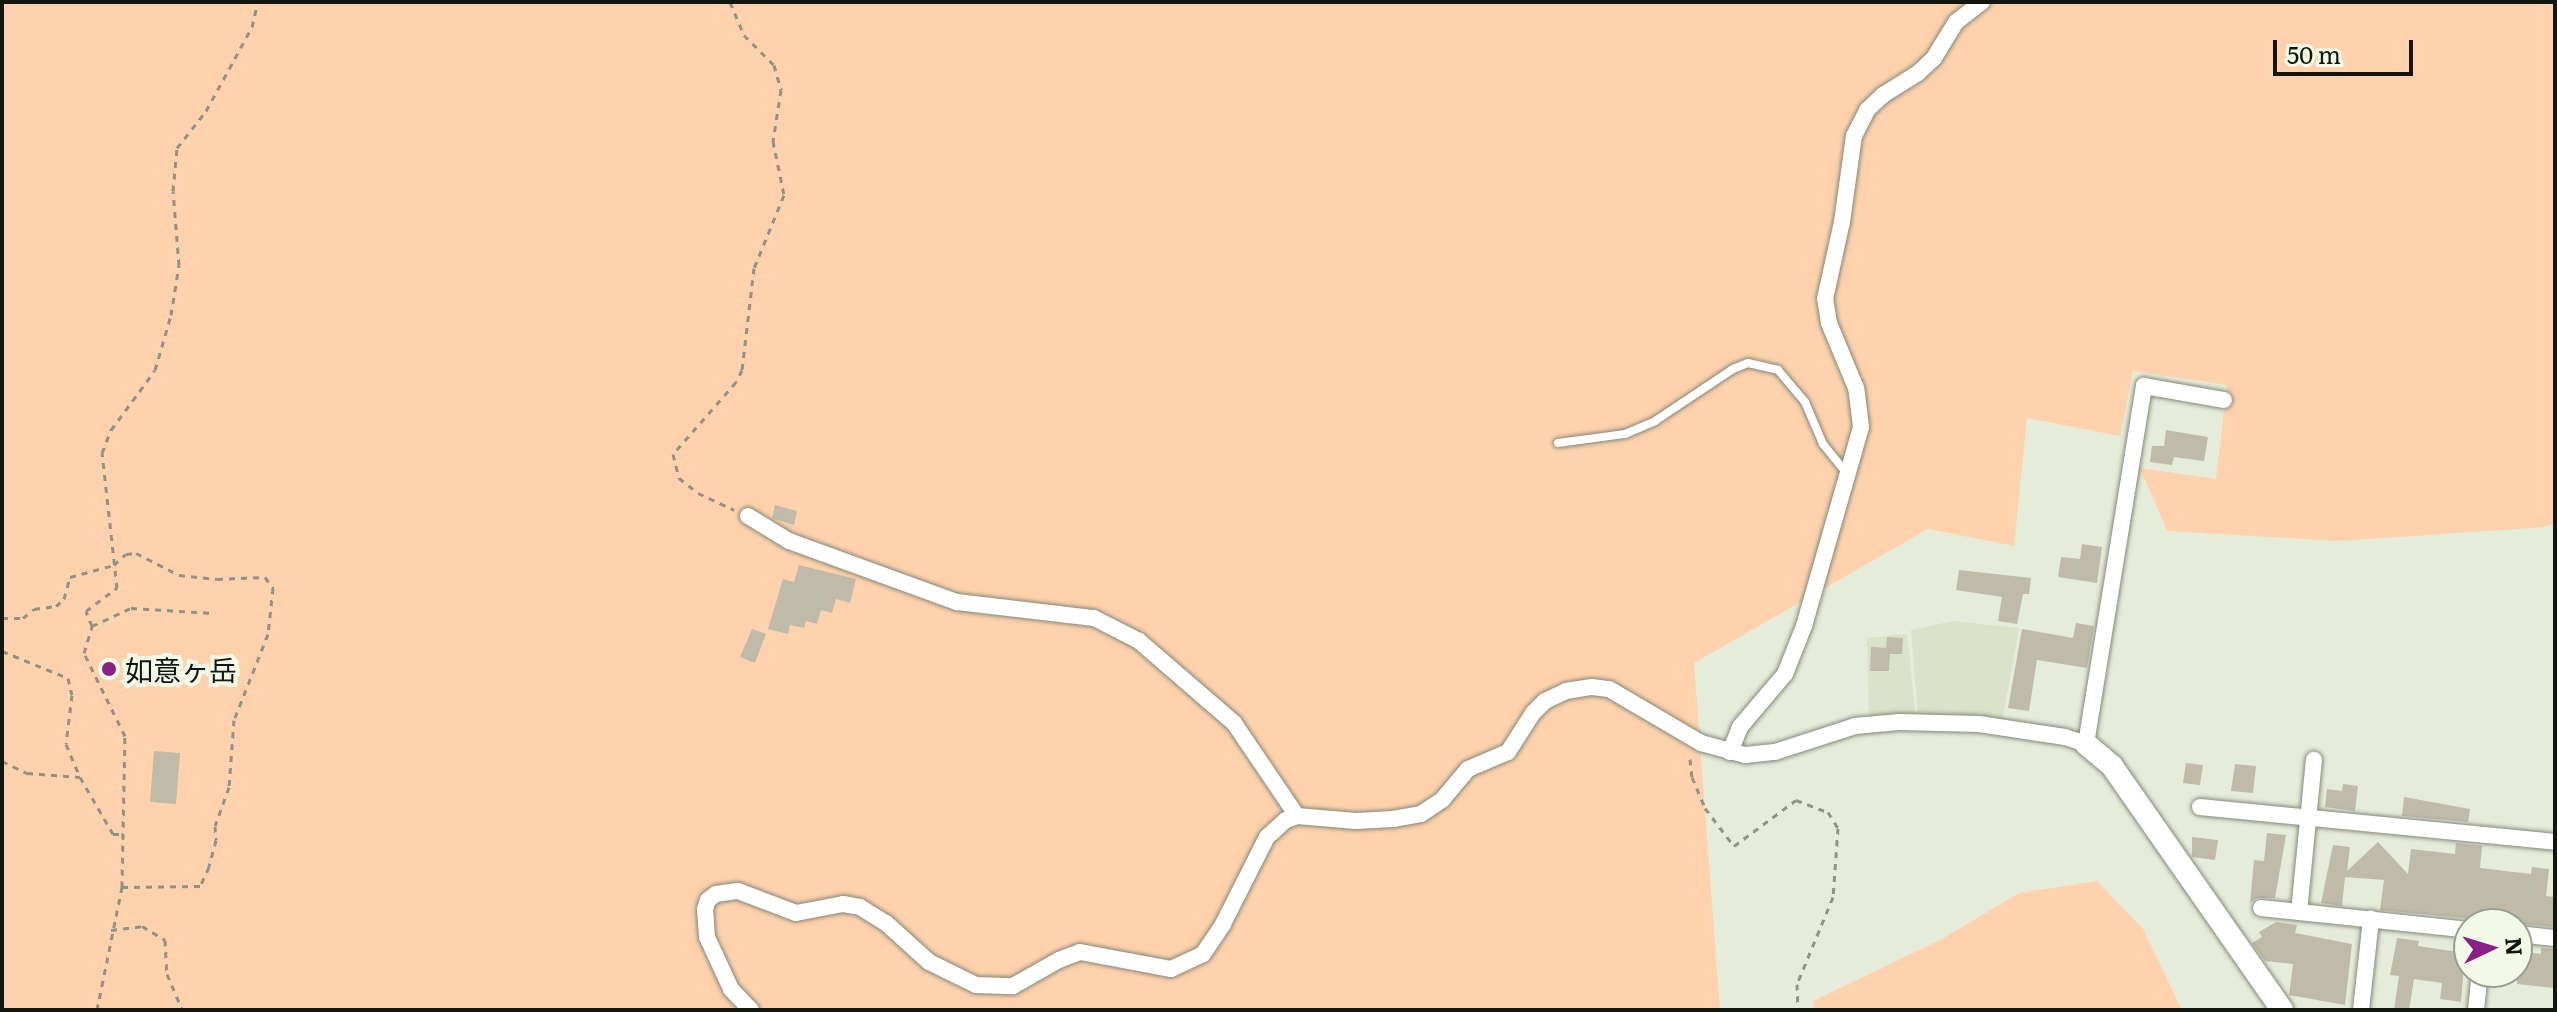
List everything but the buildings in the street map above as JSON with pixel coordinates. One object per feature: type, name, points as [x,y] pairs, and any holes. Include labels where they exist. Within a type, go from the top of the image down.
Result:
[{"type":"street","points":[[1730,752],[1740,727],[1785,674],[1804,626],[1858,440],[1860,409],[1856,388],[1829,323],[1825,299],[1845,208],[1854,136],[1867,110],[1934,58],[1956,22],[1982,2]]},
{"type":"street","points":[[2086,744],[2144,386],[2224,400]]},
{"type":"street","points":[[748,516],[789,541],[942,597],[979,605],[1094,618],[1139,641],[1234,723],[1297,816]]},
{"type":"street","points":[[751,1010],[731,989],[707,937],[705,909],[708,900],[716,894],[738,891],[796,913],[843,904],[860,907],[886,923],[929,962],[976,985],[1013,986],[1080,952],[1171,969],[1203,954],[1223,924],[1267,837],[1286,820],[1297,816],[1356,821],[1421,814],[1442,800],[1468,769],[1508,752],[1523,726],[1545,701],[1566,691],[1592,687],[1609,689],[1688,735],[1730,752],[1763,755],[1827,733],[1899,722],[1979,724],[2065,737],[2086,744],[2112,766],[2282,1010]]},
{"type":"street","points":[[2299,912],[2314,760]]},
{"type":"street","points":[[2200,807],[2555,842]]},
{"type":"street","points":[[2261,908],[2453,928]]},
{"type":"street","points":[[2361,1010],[2371,919]]},
{"type":"street","points":[[2533,936],[2555,938]]},
{"type":"street","points":[[2476,1010],[2478,988]]},
{"type":"lane","points":[[1558,443],[1625,434],[1655,421],[1722,376],[1748,363],[1778,370],[1805,402],[1823,444],[1847,475]]},
{"type":"path","points":[[97,1010],[122,887],[120,834],[125,736],[84,653],[92,626],[86,611],[117,588],[102,453],[111,430],[155,370],[171,315],[179,265],[173,191],[177,148],[206,111],[252,27],[258,2]]},
{"type":"path","points":[[730,2],[744,35],[774,65],[781,90],[773,141],[784,195],[754,268],[742,370],[736,382],[673,454],[679,478],[698,493],[748,516]]},
{"type":"path","points":[[2,618],[23,618],[34,609],[56,606],[64,599],[70,577],[114,565],[126,554],[136,553],[179,575],[217,579],[265,577],[273,588],[274,600],[258,665],[244,686],[234,720],[229,787],[215,826],[216,840],[209,867],[200,886],[122,887]]},
{"type":"path","points":[[92,626],[131,608],[213,613]]},
{"type":"path","points":[[2,651],[68,678],[72,695],[66,744],[80,777],[113,834],[120,834]]},
{"type":"path","points":[[1688,735],[1692,777],[1705,808],[1734,846],[1796,800],[1828,812],[1838,828],[1833,897],[1797,984],[1798,1010]]},
{"type":"path","points":[[2,761],[27,773],[80,777]]},
{"type":"path","points":[[111,930],[142,926],[165,940],[167,974],[182,1010]]},
{"type":"shaded area","points":[[2,2],[2555,2],[2555,523],[2545,527],[2339,541],[2167,531],[2140,468],[2216,479],[2227,385],[2133,371],[2120,436],[2027,418],[2014,546],[1928,529],[1694,663],[1720,1010],[2,1010]]},
{"type":"shaded area","points":[[1953,621],[2019,628],[2002,721],[1975,715],[1918,717],[1911,630]]},
{"type":"shaded area","points":[[1907,634],[1916,719],[1869,719],[1867,638]]},
{"type":"shaded area","points":[[2097,881],[2143,929],[2182,1010],[1814,1010],[1813,1001],[1942,939],[2019,893]]},
{"type":"place","name":"如意ヶ岳","points":[[109,669]]}]
